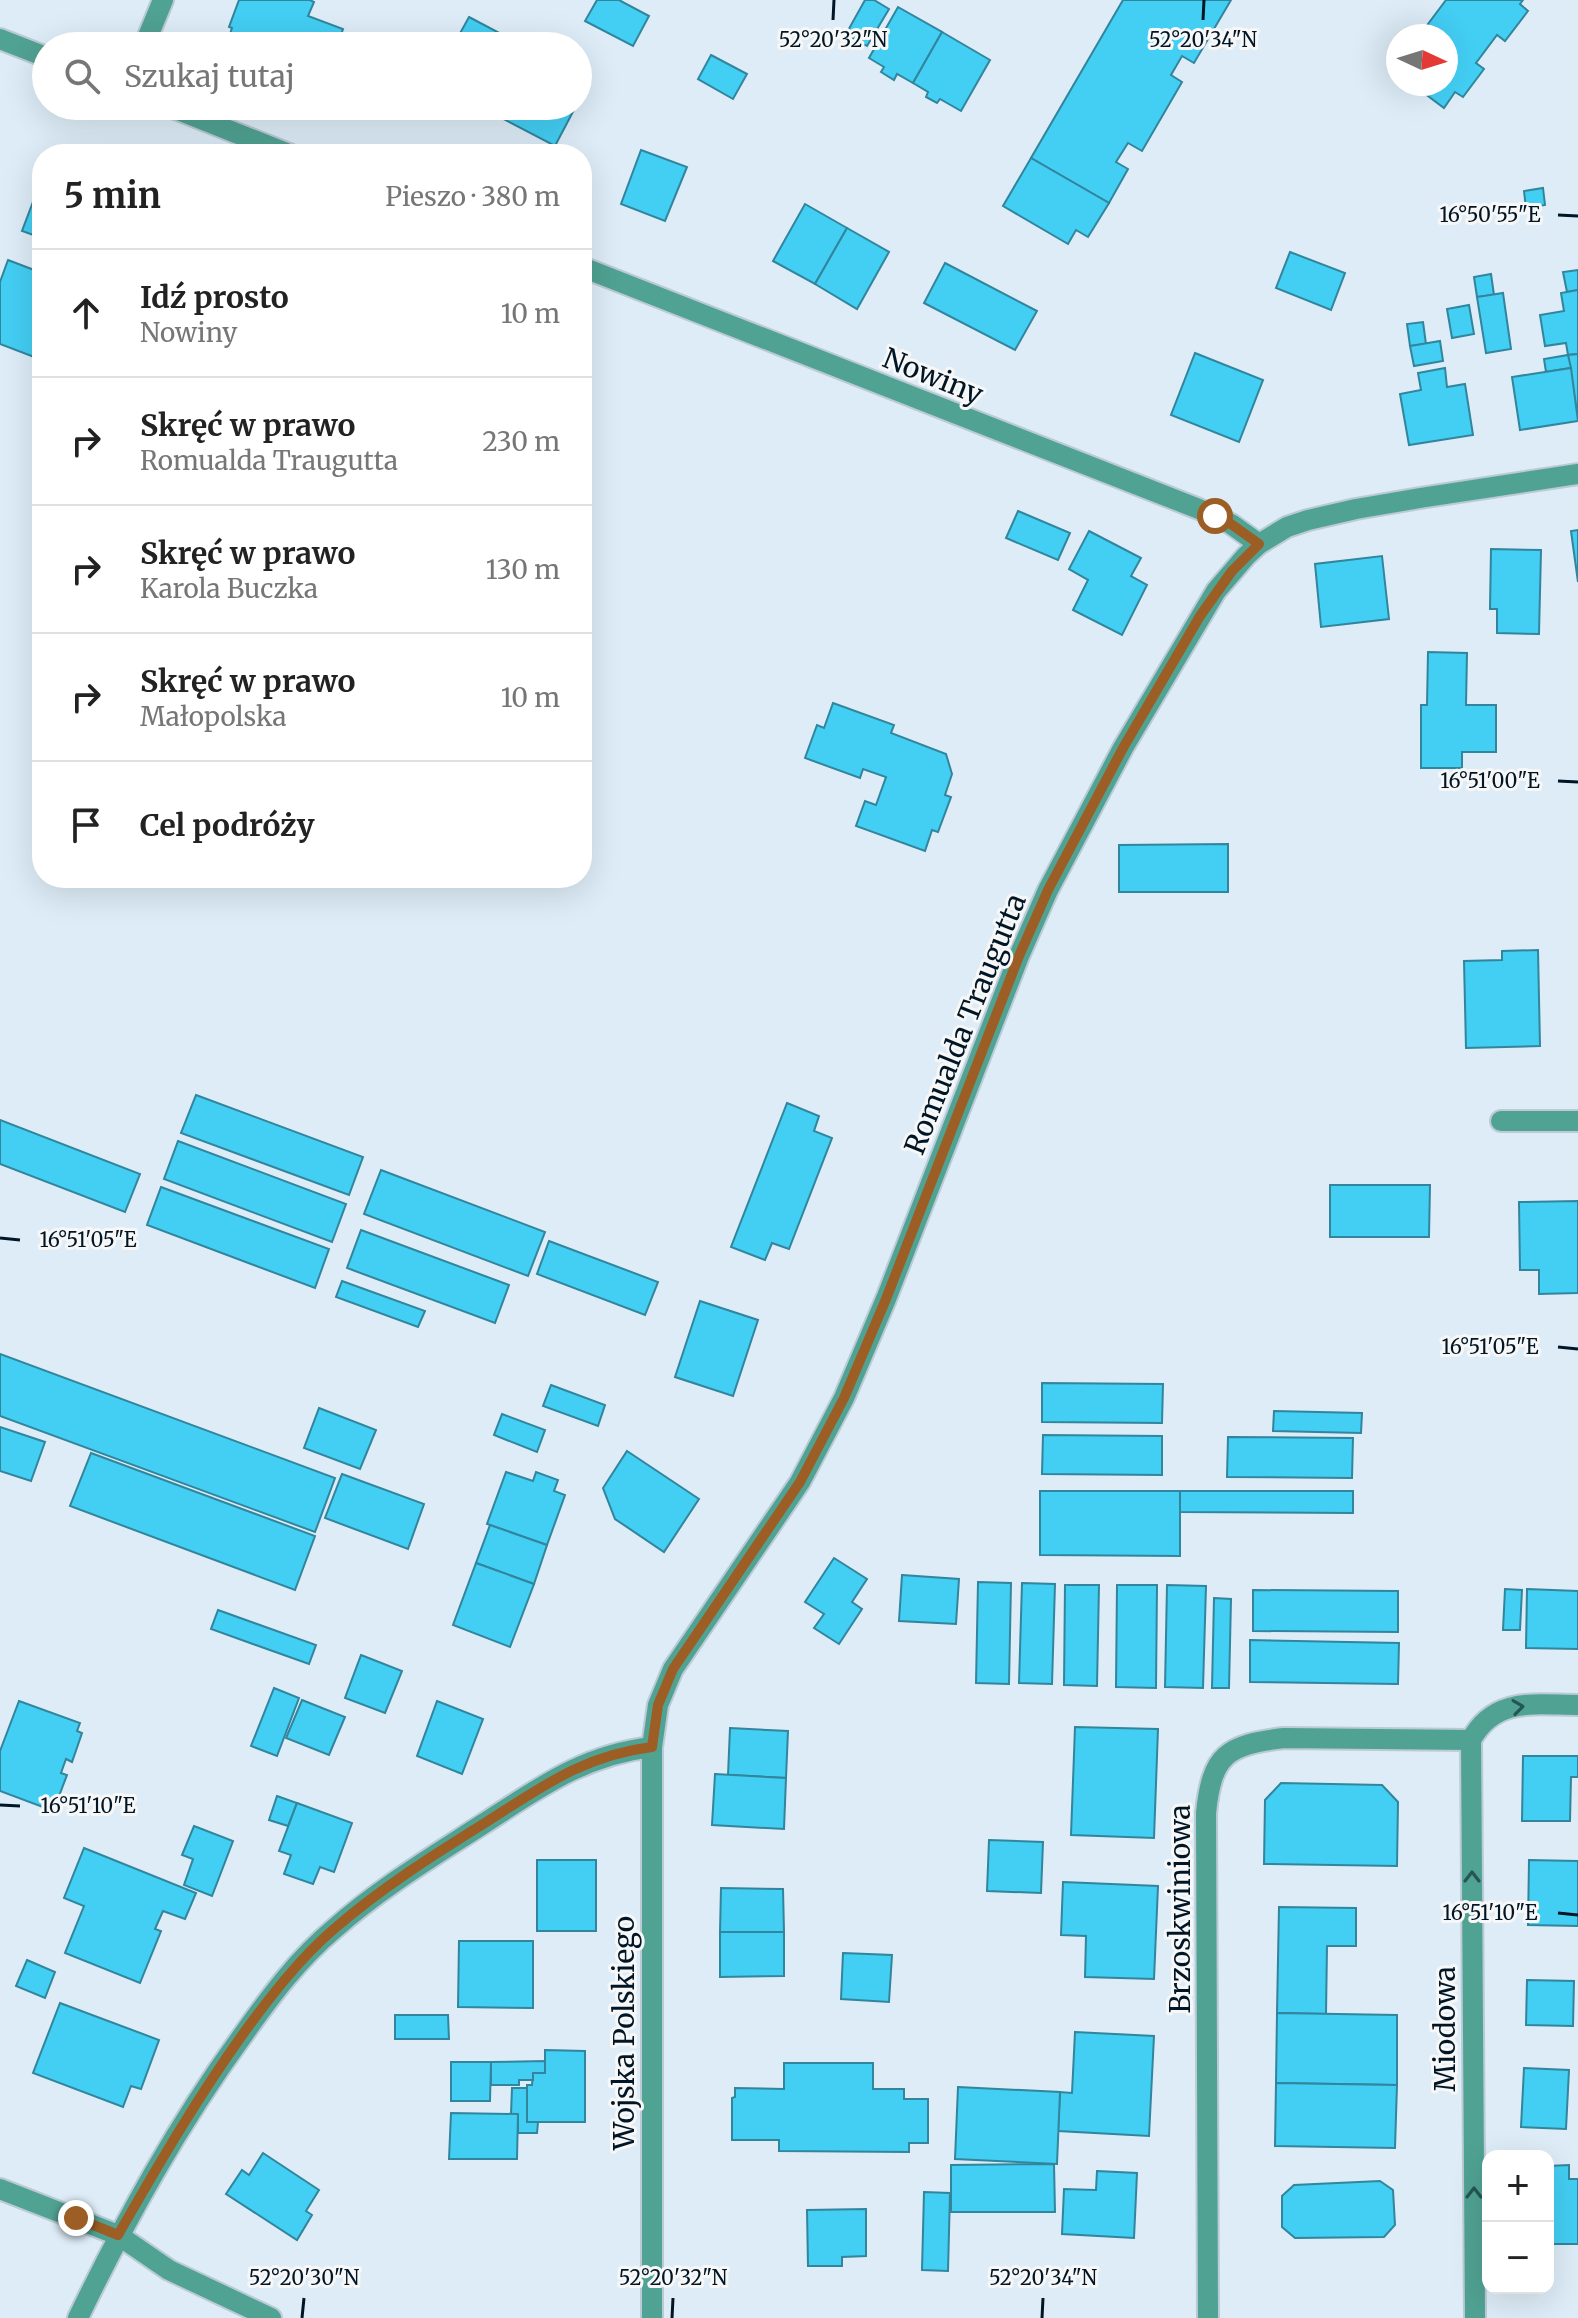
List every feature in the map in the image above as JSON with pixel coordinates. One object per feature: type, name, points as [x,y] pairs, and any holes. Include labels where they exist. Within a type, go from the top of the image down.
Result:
[{"type":"street","points":[[150,32],[163,0]]},
{"type":"street","points":[[0,39],[32,52]]},
{"type":"street","points":[[203,120],[264,144]]},
{"type":"street","name":"Nowiny","points":[[592,271],[1199,509],[1231,524],[1259,544]]},
{"type":"street","name":"Romualda Traugutta","points":[[652,1747],[658,1705],[673,1669],[800,1482],[844,1398],[886,1299],[1019,956],[1058,869],[1123,748],[1200,616],[1232,571],[1259,544],[1287,527],[1328,514],[1578,474]]},
{"type":"street","points":[[1501,1121],[1578,1121]]},
{"type":"street","points":[[1471,1740],[1487,1719],[1515,1705],[1578,1705]]},
{"type":"street","name":"Brzoskwiniowa","points":[[1208,2318],[1206,1813],[1213,1772],[1225,1756],[1240,1746],[1273,1739],[1471,1740]]},
{"type":"street","name":"Miodowa","points":[[1471,1740],[1475,2318]]},
{"type":"street","points":[[78,2318],[118,2235],[158,2164],[225,2059],[295,1967],[333,1929],[403,1876],[549,1782],[603,1757],[652,1747]]},
{"type":"street","name":"Wojska Polskiego","points":[[652,1747],[652,2318]]},
{"type":"street","points":[[0,2189],[118,2235],[169,2270],[271,2318]]},
{"type":"building","points":[[239,0],[310,0],[314,2],[308,16],[343,29],[342,32],[231,32],[232,28],[229,27]]},
{"type":"building","points":[[597,0],[619,0],[649,16],[633,46],[585,21]]},
{"type":"building","points":[[865,0],[874,0],[889,9],[867,46],[846,34]]},
{"type":"building","points":[[1123,0],[1231,0],[1194,63],[1182,56],[1171,75],[1182,82],[1142,151],[1128,143],[1116,162],[1128,169],[1109,203],[1031,158]]},
{"type":"building","points":[[1446,0],[1523,0],[1520,4],[1528,11],[1505,41],[1497,35],[1476,63],[1484,69],[1463,97],[1458,94],[1458,24],[1428,24]]},
{"type":"building","points":[[898,7],[942,32],[913,83],[897,74],[894,80],[881,72],[884,67],[869,58]]},
{"type":"building","points":[[469,17],[497,32],[461,32]]},
{"type":"building","points":[[942,32],[990,60],[961,111],[940,99],[937,103],[926,97],[928,92],[913,83]]},
{"type":"building","points":[[711,55],[747,74],[733,99],[698,79]]},
{"type":"building","points":[[1428,96],[1452,96],[1444,108]]},
{"type":"building","points":[[506,120],[569,120],[556,144]]},
{"type":"building","points":[[641,150],[687,167],[665,221],[621,204]]},
{"type":"building","points":[[1031,158],[1109,203],[1088,237],[1076,230],[1068,244],[1003,206]]},
{"type":"building","points":[[1543,188],[1545,205],[1526,208],[1524,191]]},
{"type":"building","points":[[32,204],[32,234],[22,231]]},
{"type":"building","points":[[805,204],[847,228],[815,284],[773,261]]},
{"type":"building","points":[[847,228],[889,252],[857,309],[815,284]]},
{"type":"building","points":[[1290,252],[1345,273],[1331,310],[1276,288]]},
{"type":"building","points":[[8,260],[32,269],[32,356],[0,344],[0,282]]},
{"type":"building","points":[[945,263],[1037,311],[1015,350],[924,303]]},
{"type":"building","points":[[1578,270],[1578,290],[1567,292],[1563,272]]},
{"type":"building","points":[[1491,274],[1494,295],[1477,297],[1474,277]]},
{"type":"building","points":[[1578,290],[1578,354],[1568,355],[1566,343],[1545,346],[1540,315],[1564,311],[1561,293]]},
{"type":"building","points":[[1503,293],[1511,349],[1486,353],[1477,297]]},
{"type":"building","points":[[1469,305],[1474,334],[1452,338],[1447,309]]},
{"type":"building","points":[[1423,322],[1426,344],[1410,346],[1407,324]]},
{"type":"building","points":[[1440,341],[1443,361],[1414,366],[1410,346]]},
{"type":"building","points":[[1195,353],[1263,380],[1239,442],[1171,415]]},
{"type":"building","points":[[1578,354],[1578,421],[1568,355]]},
{"type":"building","points":[[1568,355],[1571,368],[1546,372],[1544,359]]},
{"type":"building","points":[[1445,368],[1447,387],[1465,384],[1473,435],[1409,445],[1400,394],[1421,390],[1418,373]]},
{"type":"building","points":[[1571,368],[1578,421],[1520,430],[1512,377]]},
{"type":"building","points":[[1018,511],[1070,533],[1058,560],[1006,538]]},
{"type":"building","points":[[1578,530],[1578,582],[1571,531]]},
{"type":"building","points":[[1089,531],[1141,558],[1131,576],[1147,585],[1122,635],[1073,610],[1088,580],[1069,569]]},
{"type":"building","points":[[1491,549],[1541,550],[1539,634],[1497,633],[1497,609],[1490,609]]},
{"type":"building","points":[[1382,556],[1389,619],[1321,627],[1315,564]]},
{"type":"building","points":[[1428,652],[1467,653],[1466,705],[1496,705],[1496,752],[1462,752],[1462,768],[1421,768],[1421,705],[1427,705]]},
{"type":"building","points":[[833,703],[894,725],[891,733],[946,754],[952,774],[945,795],[951,797],[938,832],[932,830],[925,851],[856,826],[865,801],[876,805],[886,777],[863,769],[860,778],[805,758],[817,725],[824,728]]},
{"type":"building","points":[[1228,844],[1228,892],[1119,892],[1119,845]]},
{"type":"building","points":[[1538,950],[1540,1046],[1466,1048],[1464,961],[1502,960],[1502,951]]},
{"type":"building","points":[[196,1095],[363,1157],[349,1195],[181,1133]]},
{"type":"building","points":[[787,1103],[819,1116],[814,1131],[832,1138],[789,1249],[772,1243],[765,1260],[731,1247]]},
{"type":"building","points":[[0,1120],[140,1174],[125,1212],[0,1164]]},
{"type":"building","points":[[178,1141],[346,1204],[332,1242],[164,1179]]},
{"type":"building","points":[[381,1170],[545,1232],[528,1276],[364,1214]]},
{"type":"building","points":[[1330,1185],[1430,1185],[1429,1237],[1330,1237]]},
{"type":"building","points":[[161,1187],[329,1249],[315,1288],[147,1225]]},
{"type":"building","points":[[1578,1201],[1578,1293],[1539,1294],[1539,1270],[1520,1270],[1519,1202]]},
{"type":"building","points":[[361,1230],[509,1285],[495,1323],[347,1268]]},
{"type":"building","points":[[549,1241],[658,1282],[645,1315],[537,1274]]},
{"type":"building","points":[[342,1281],[425,1311],[418,1327],[336,1297]]},
{"type":"building","points":[[700,1301],[758,1320],[733,1396],[675,1377]]},
{"type":"building","points":[[0,1354],[335,1478],[315,1532],[0,1416]]},
{"type":"building","points":[[1042,1383],[1163,1384],[1162,1423],[1042,1422]]},
{"type":"building","points":[[551,1385],[605,1405],[598,1426],[543,1406]]},
{"type":"building","points":[[319,1408],[376,1430],[360,1469],[304,1448]]},
{"type":"building","points":[[1274,1411],[1362,1413],[1361,1433],[1273,1431]]},
{"type":"building","points":[[502,1414],[545,1430],[537,1452],[494,1435]]},
{"type":"building","points":[[0,1427],[45,1442],[31,1481],[0,1471]]},
{"type":"building","points":[[1043,1435],[1162,1436],[1162,1475],[1042,1474]]},
{"type":"building","points":[[1228,1437],[1353,1438],[1352,1478],[1227,1477]]},
{"type":"building","points":[[627,1451],[699,1499],[664,1552],[615,1519],[603,1488]]},
{"type":"building","points":[[91,1453],[315,1536],[295,1590],[70,1506]]},
{"type":"building","points":[[506,1472],[533,1481],[536,1472],[558,1480],[554,1491],[565,1495],[547,1545],[487,1524]]},
{"type":"building","points":[[342,1474],[424,1504],[408,1549],[325,1518]]},
{"type":"building","points":[[1040,1491],[1180,1491],[1180,1556],[1040,1555]]},
{"type":"building","points":[[1180,1491],[1353,1491],[1353,1513],[1180,1512]]},
{"type":"building","points":[[490,1525],[547,1545],[534,1584],[476,1563]]},
{"type":"building","points":[[834,1558],[867,1579],[852,1602],[862,1609],[839,1644],[814,1628],[824,1614],[805,1602]]},
{"type":"building","points":[[476,1563],[534,1584],[510,1647],[453,1625]]},
{"type":"building","points":[[902,1575],[959,1579],[956,1624],[899,1621]]},
{"type":"building","points":[[978,1582],[1011,1583],[1009,1684],[976,1683]]},
{"type":"building","points":[[1022,1583],[1055,1584],[1052,1684],[1019,1683]]},
{"type":"building","points":[[1065,1585],[1099,1585],[1097,1686],[1064,1685]]},
{"type":"building","points":[[1117,1585],[1157,1585],[1156,1688],[1116,1687]]},
{"type":"building","points":[[1167,1585],[1206,1586],[1203,1688],[1165,1687]]},
{"type":"building","points":[[1505,1589],[1522,1590],[1520,1630],[1503,1630]]},
{"type":"building","points":[[1527,1589],[1578,1591],[1578,1649],[1526,1648]]},
{"type":"building","points":[[1253,1590],[1398,1591],[1398,1632],[1253,1631]]},
{"type":"building","points":[[1214,1598],[1231,1599],[1229,1688],[1212,1688]]},
{"type":"building","points":[[218,1610],[316,1645],[309,1664],[211,1629]]},
{"type":"building","points":[[1250,1640],[1399,1643],[1398,1684],[1250,1682]]},
{"type":"building","points":[[361,1655],[402,1671],[385,1713],[345,1698]]},
{"type":"building","points":[[274,1688],[299,1698],[277,1756],[251,1746]]},
{"type":"building","points":[[302,1700],[345,1717],[329,1755],[286,1738]]},
{"type":"building","points":[[19,1701],[80,1723],[77,1731],[82,1733],[72,1762],[66,1759],[61,1773],[67,1775],[56,1804],[50,1802],[48,1809],[0,1791],[0,1751]]},
{"type":"building","points":[[437,1701],[483,1719],[462,1774],[417,1756]]},
{"type":"building","points":[[1075,1727],[1158,1729],[1154,1838],[1071,1835]]},
{"type":"building","points":[[730,1728],[788,1731],[786,1778],[728,1775]]},
{"type":"building","points":[[1523,1756],[1578,1756],[1578,1777],[1571,1777],[1570,1821],[1522,1821]]},
{"type":"building","points":[[715,1774],[786,1778],[784,1829],[712,1825]]},
{"type":"building","points":[[1281,1783],[1382,1785],[1398,1802],[1397,1866],[1264,1864],[1265,1800]]},
{"type":"building","points":[[277,1796],[297,1803],[288,1826],[269,1820]]},
{"type":"building","points":[[297,1803],[352,1823],[334,1872],[320,1867],[313,1884],[284,1874],[291,1855],[279,1851]]},
{"type":"building","points":[[194,1826],[233,1841],[212,1896],[184,1885],[193,1859],[182,1855]]},
{"type":"building","points":[[989,1840],[1043,1842],[1041,1893],[987,1891]]},
{"type":"building","points":[[84,1848],[196,1893],[185,1919],[163,1911],[155,1929],[161,1931],[140,1983],[65,1953],[84,1906],[64,1898]]},
{"type":"building","points":[[537,1860],[596,1860],[596,1931],[537,1931]]},
{"type":"building","points":[[1529,1860],[1578,1861],[1578,1926],[1528,1925]]},
{"type":"building","points":[[1063,1882],[1158,1886],[1154,1979],[1085,1977],[1086,1936],[1061,1935]]},
{"type":"building","points":[[721,1888],[783,1889],[784,1932],[720,1932]]},
{"type":"building","points":[[1279,1907],[1356,1908],[1356,1946],[1327,1946],[1326,2014],[1277,2013]]},
{"type":"building","points":[[720,1932],[784,1932],[784,1976],[720,1977]]},
{"type":"building","points":[[459,1941],[533,1941],[533,2008],[458,2007]]},
{"type":"building","points":[[843,1953],[892,1955],[889,2002],[841,1999]]},
{"type":"building","points":[[27,1960],[55,1972],[45,1998],[16,1986]]},
{"type":"building","points":[[1527,1980],[1574,1981],[1573,2026],[1526,2025]]},
{"type":"building","points":[[60,2003],[159,2040],[141,2089],[131,2086],[123,2107],[33,2073]]},
{"type":"building","points":[[1277,2013],[1397,2015],[1397,2085],[1276,2083]]},
{"type":"building","points":[[395,2015],[448,2015],[449,2039],[395,2039]]},
{"type":"building","points":[[1075,2032],[1154,2036],[1149,2136],[1058,2131],[1060,2092],[1072,2093]]},
{"type":"building","points":[[545,2050],[585,2051],[585,2122],[527,2122],[527,2085],[532,2085],[533,2073],[545,2073]]},
{"type":"building","points":[[545,2061],[545,2073],[533,2073],[533,2080],[519,2080],[519,2085],[491,2085],[491,2062]]},
{"type":"building","points":[[451,2062],[491,2062],[490,2101],[451,2101]]},
{"type":"building","points":[[784,2063],[873,2063],[873,2089],[904,2089],[904,2099],[928,2099],[928,2143],[909,2143],[909,2152],[779,2151],[779,2140],[732,2140],[732,2098],[735,2097],[735,2088],[784,2089]]},
{"type":"building","points":[[1524,2068],[1569,2070],[1566,2129],[1521,2127]]},
{"type":"building","points":[[1276,2083],[1397,2085],[1395,2148],[1275,2146]]},
{"type":"building","points":[[958,2087],[1060,2092],[1057,2164],[955,2159]]},
{"type":"building","points":[[512,2088],[527,2088],[527,2122],[538,2122],[537,2133],[518,2133],[518,2114],[511,2114]]},
{"type":"building","points":[[451,2113],[518,2114],[517,2159],[449,2159]]},
{"type":"building","points":[[263,2153],[319,2190],[306,2211],[312,2215],[297,2240],[226,2194],[242,2170],[249,2175]]},
{"type":"building","points":[[1054,2164],[1055,2212],[951,2212],[951,2165]]},
{"type":"building","points":[[1569,2165],[1569,2179],[1578,2179],[1578,2244],[1554,2244],[1554,2166]]},
{"type":"building","points":[[1097,2171],[1137,2173],[1134,2238],[1062,2234],[1064,2189],[1096,2190]]},
{"type":"building","points":[[1380,2181],[1393,2190],[1395,2225],[1384,2237],[1295,2238],[1282,2227],[1282,2196],[1294,2185]]},
{"type":"building","points":[[924,2192],[950,2193],[948,2271],[922,2270]]},
{"type":"building","points":[[866,2209],[866,2256],[842,2257],[842,2266],[808,2266],[807,2210]]},
{"type":"route","points":[[76,2218],[118,2235],[158,2164],[225,2059],[295,1967],[333,1929],[403,1876],[549,1782],[603,1757],[652,1747],[658,1705],[673,1669],[800,1482],[844,1398],[1048,890],[1123,748],[1200,616],[1232,571],[1259,544],[1215,516]]}]
